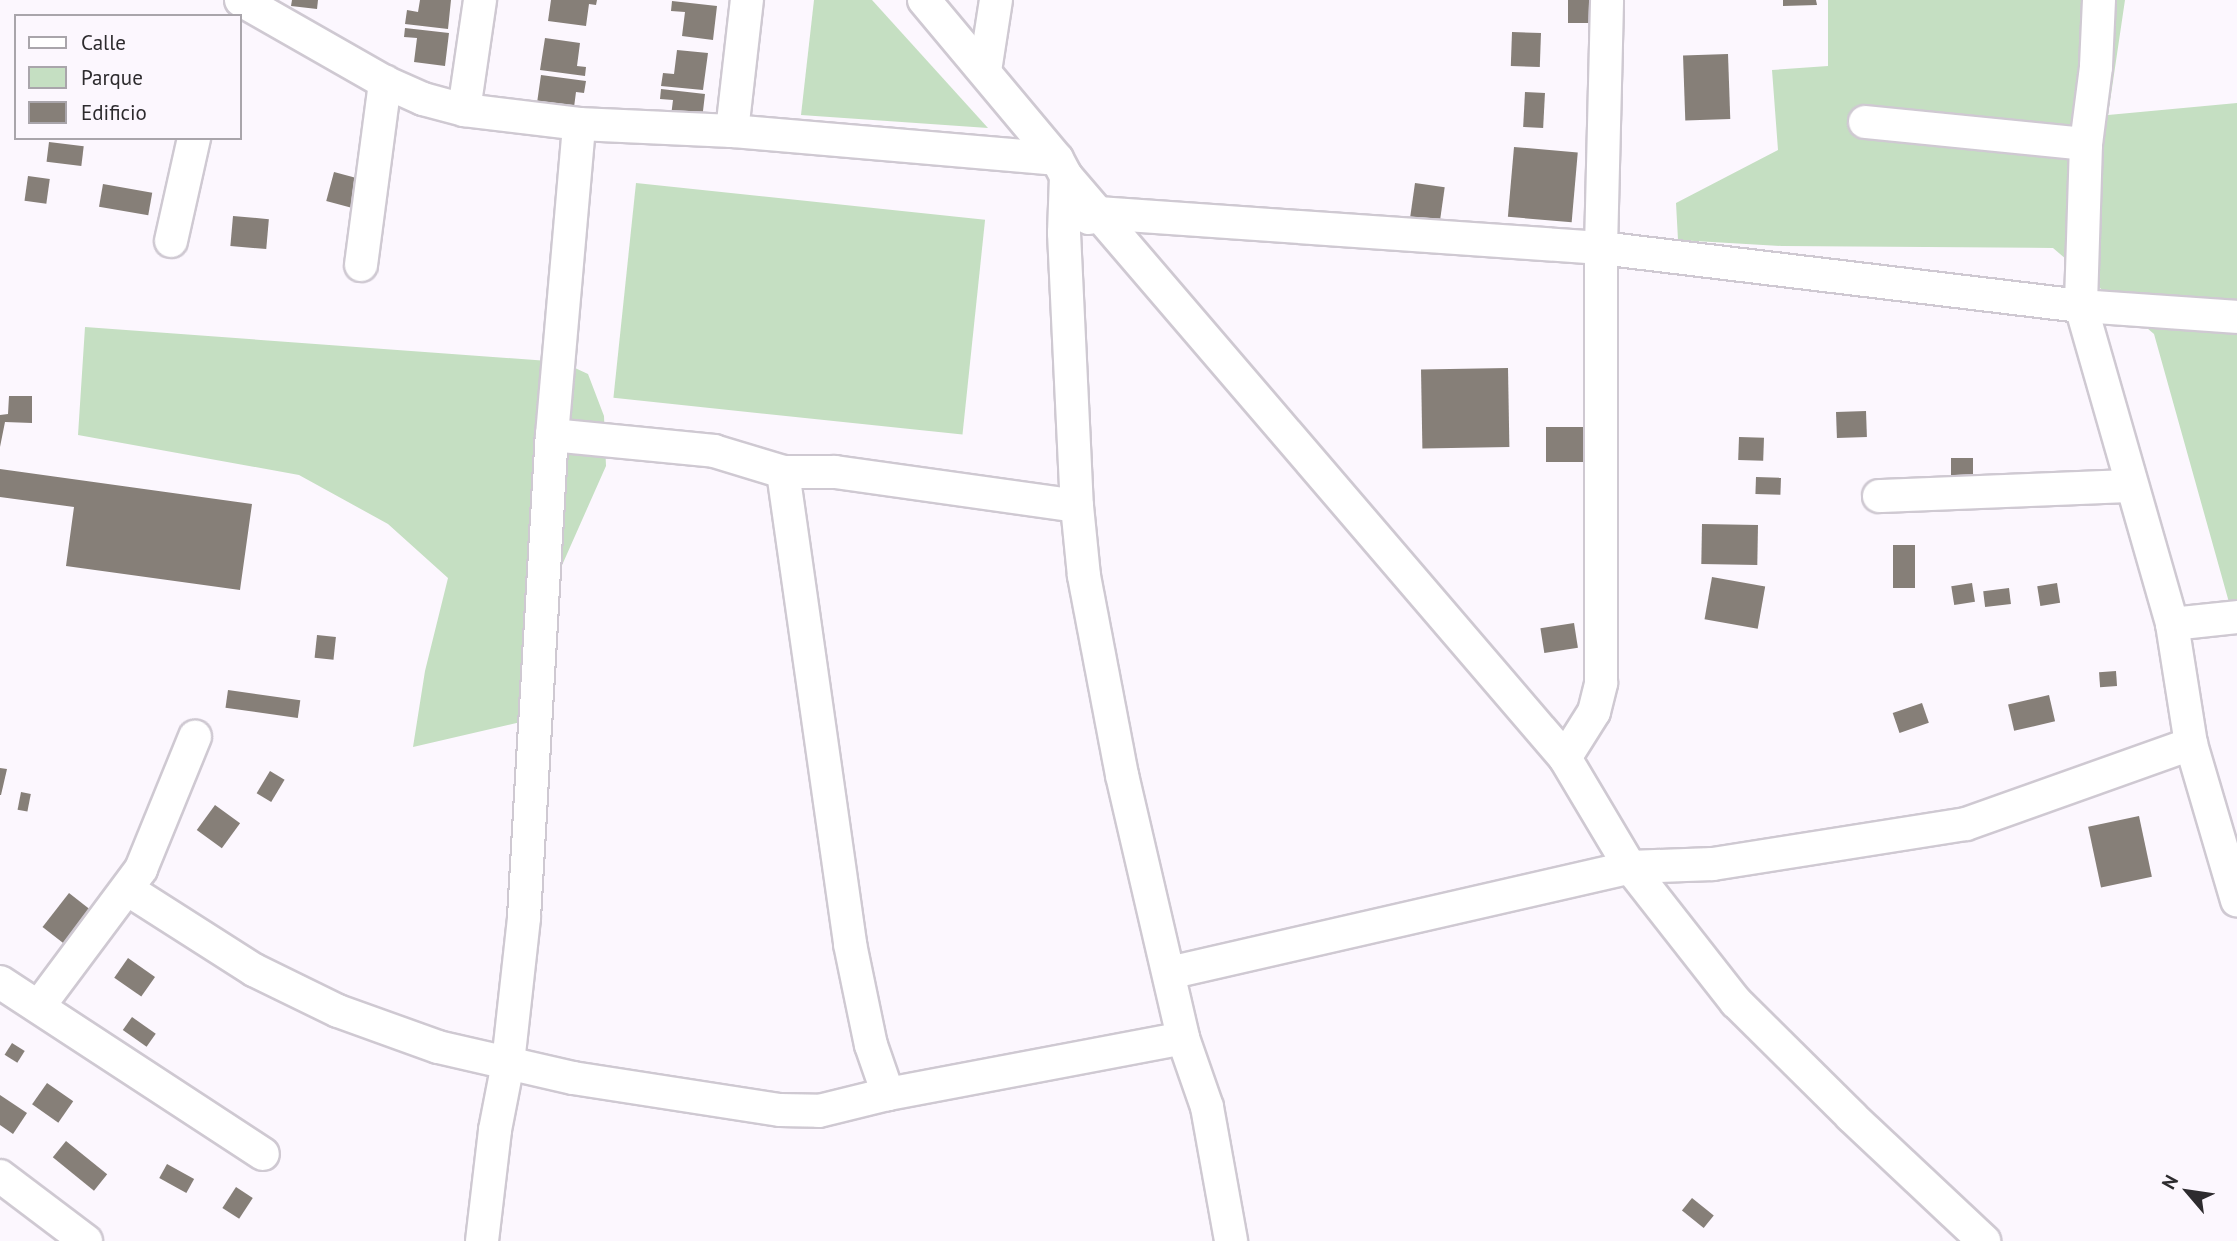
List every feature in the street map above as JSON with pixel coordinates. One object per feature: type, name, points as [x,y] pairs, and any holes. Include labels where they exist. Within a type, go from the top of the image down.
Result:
[{"type":"street","points":[[238,0],[385,82],[423,99],[464,110],[579,124],[732,131],[1062,167]]},
{"type":"street","points":[[464,110],[480,0]]},
{"type":"street","points":[[732,131],[747,0]]},
{"type":"street","points":[[924,0],[985,71],[1097,213],[1565,758],[1630,867],[1736,1002],[1851,1116],[1984,1241]]},
{"type":"street","points":[[985,71],[996,0]]},
{"type":"street","points":[[1565,758],[1594,712],[1601,683],[1601,248],[1607,0]]},
{"type":"street","points":[[2099,0],[2096,67],[2086,144],[2081,306],[2172,624],[2191,744],[2237,900]]},
{"type":"street","points":[[362,265],[385,82]]},
{"type":"street","points":[[1865,122],[2086,144]]},
{"type":"street","points":[[482,1241],[495,1130],[508,1063],[524,917],[552,435],[579,124]]},
{"type":"street","points":[[170,241],[194,140]]},
{"type":"street","points":[[1062,167],[1077,506],[1099,661],[1183,1038],[1207,1107],[1231,1241]]},
{"type":"street","points":[[1064,233],[1097,213],[1601,248],[2081,306],[2237,317]]},
{"type":"street","points":[[552,435],[714,450],[783,472],[835,472],[1077,506]]},
{"type":"street","points":[[783,472],[849,944],[871,1045],[888,1094]]},
{"type":"street","points":[[1879,496],[2132,486]]},
{"type":"street","points":[[2172,624],[2237,617]]},
{"type":"street","points":[[39,1006],[141,869],[195,737]]},
{"type":"street","points":[[1168,973],[1630,867],[1713,864],[1966,824],[2191,744]]},
{"type":"street","points":[[128,889],[254,970],[338,1011],[439,1047],[573,1078],[780,1110],[819,1111],[888,1094],[1183,1038]]},
{"type":"street","points":[[0,982],[263,1154]]},
{"type":"street","points":[[0,1176],[86,1241]]},
{"type":"green space","points":[[814,0],[872,0],[988,128],[801,115]]},
{"type":"green space","points":[[1828,0],[2125,0],[2108,115],[2237,103],[2237,631],[2154,334],[2053,248],[1782,246],[1678,240],[1676,203],[1778,150],[1772,70],[1828,66]]},
{"type":"green space","points":[[636,183],[985,220],[962,435],[613,398]]},
{"type":"green space","points":[[85,327],[562,362],[588,374],[604,416],[606,466],[524,651],[525,721],[413,747],[425,671],[448,578],[388,524],[299,475],[78,435]]},
{"type":"building","points":[[292,0],[318,0],[317,9],[291,6]]},
{"type":"building","points":[[420,0],[451,0],[448,29],[405,24],[407,10],[418,12]]},
{"type":"building","points":[[551,0],[597,0],[596,5],[589,4],[586,26],[548,21]]},
{"type":"building","points":[[1568,0],[1599,0],[1599,23],[1568,23]]},
{"type":"building","points":[[1783,0],[1816,0],[1817,5],[1783,6]]},
{"type":"building","points":[[672,1],[717,6],[713,40],[682,36],[685,12],[671,11]]},
{"type":"building","points":[[405,28],[449,33],[445,66],[414,62],[417,38],[404,37]]},
{"type":"building","points":[[1512,32],[1541,33],[1540,67],[1511,66]]},
{"type":"building","points":[[545,38],[580,43],[577,66],[586,67],[585,76],[540,70]]},
{"type":"building","points":[[677,50],[708,53],[703,90],[661,86],[663,73],[674,74]]},
{"type":"building","points":[[1728,54],[1730,119],[1685,121],[1683,56]]},
{"type":"building","points":[[541,75],[586,81],[584,93],[576,92],[573,115],[536,110]]},
{"type":"building","points":[[661,89],[705,94],[701,128],[670,124],[673,100],[660,99]]},
{"type":"building","points":[[1525,92],[1545,93],[1543,128],[1523,127]]},
{"type":"building","points":[[49,142],[84,146],[81,166],[47,162]]},
{"type":"building","points":[[1514,147],[1578,153],[1572,222],[1508,217]]},
{"type":"building","points":[[334,172],[361,179],[353,208],[326,201]]},
{"type":"building","points":[[28,176],[50,179],[46,204],[25,201]]},
{"type":"building","points":[[1415,183],[1445,187],[1439,226],[1410,222]]},
{"type":"building","points":[[103,184],[152,193],[148,215],[99,207]]},
{"type":"building","points":[[233,216],[269,219],[266,249],[230,246]]},
{"type":"building","points":[[1508,368],[1509,447],[1422,449],[1421,370]]},
{"type":"building","points":[[9,396],[32,396],[32,423],[5,422],[0,447],[0,415],[8,414]]},
{"type":"building","points":[[1866,411],[1867,437],[1837,438],[1836,412]]},
{"type":"building","points":[[1546,427],[1584,427],[1584,462],[1546,462]]},
{"type":"building","points":[[1739,437],[1764,438],[1763,461],[1738,460]]},
{"type":"building","points":[[1951,458],[1973,458],[1973,481],[1951,481]]},
{"type":"building","points":[[0,469],[252,504],[240,590],[66,566],[74,507],[0,497]]},
{"type":"building","points":[[1756,477],[1781,478],[1780,495],[1755,494]]},
{"type":"building","points":[[1702,524],[1758,525],[1757,565],[1701,564]]},
{"type":"building","points":[[1893,545],[1915,545],[1915,588],[1893,588]]},
{"type":"building","points":[[1712,577],[1765,586],[1758,629],[1705,619]]},
{"type":"building","points":[[1972,583],[1975,602],[1954,605],[1951,586]]},
{"type":"building","points":[[2057,583],[2060,603],[2040,606],[2037,586]]},
{"type":"building","points":[[2009,588],[2011,604],[1985,607],[1983,591]]},
{"type":"building","points":[[1574,623],[1578,648],[1544,653],[1540,628]]},
{"type":"building","points":[[317,635],[336,637],[333,660],[315,658]]},
{"type":"building","points":[[2116,671],[2117,686],[2100,687],[2099,672]]},
{"type":"building","points":[[228,690],[300,700],[298,718],[225,708]]},
{"type":"building","points":[[2049,695],[2055,721],[2014,731],[2008,704]]},
{"type":"building","points":[[1922,703],[1929,723],[1900,733],[1893,713]]},
{"type":"building","points":[[0,768],[7,769],[1,795],[0,795]]},
{"type":"building","points":[[270,771],[285,780],[271,802],[257,793]]},
{"type":"building","points":[[21,792],[31,794],[27,812],[18,810]]},
{"type":"building","points":[[215,805],[240,823],[222,848],[197,830]]},
{"type":"building","points":[[2139,816],[2152,877],[2101,887],[2088,827]]},
{"type":"building","points":[[69,893],[97,915],[71,949],[43,927]]},
{"type":"building","points":[[128,958],[155,977],[141,997],[114,978]]},
{"type":"building","points":[[132,1017],[156,1034],[147,1047],[123,1030]]},
{"type":"building","points":[[12,1043],[25,1051],[17,1063],[5,1055]]},
{"type":"building","points":[[47,1083],[73,1101],[58,1123],[32,1104]]},
{"type":"building","points":[[0,1095],[27,1113],[13,1134],[0,1125]]},
{"type":"building","points":[[66,1141],[107,1174],[94,1191],[53,1157]]},
{"type":"building","points":[[167,1164],[194,1179],[186,1193],[159,1178]]},
{"type":"building","points":[[236,1187],[253,1198],[239,1219],[222,1208]]},
{"type":"building","points":[[1692,1198],[1714,1216],[1704,1228],[1682,1210]]}]
